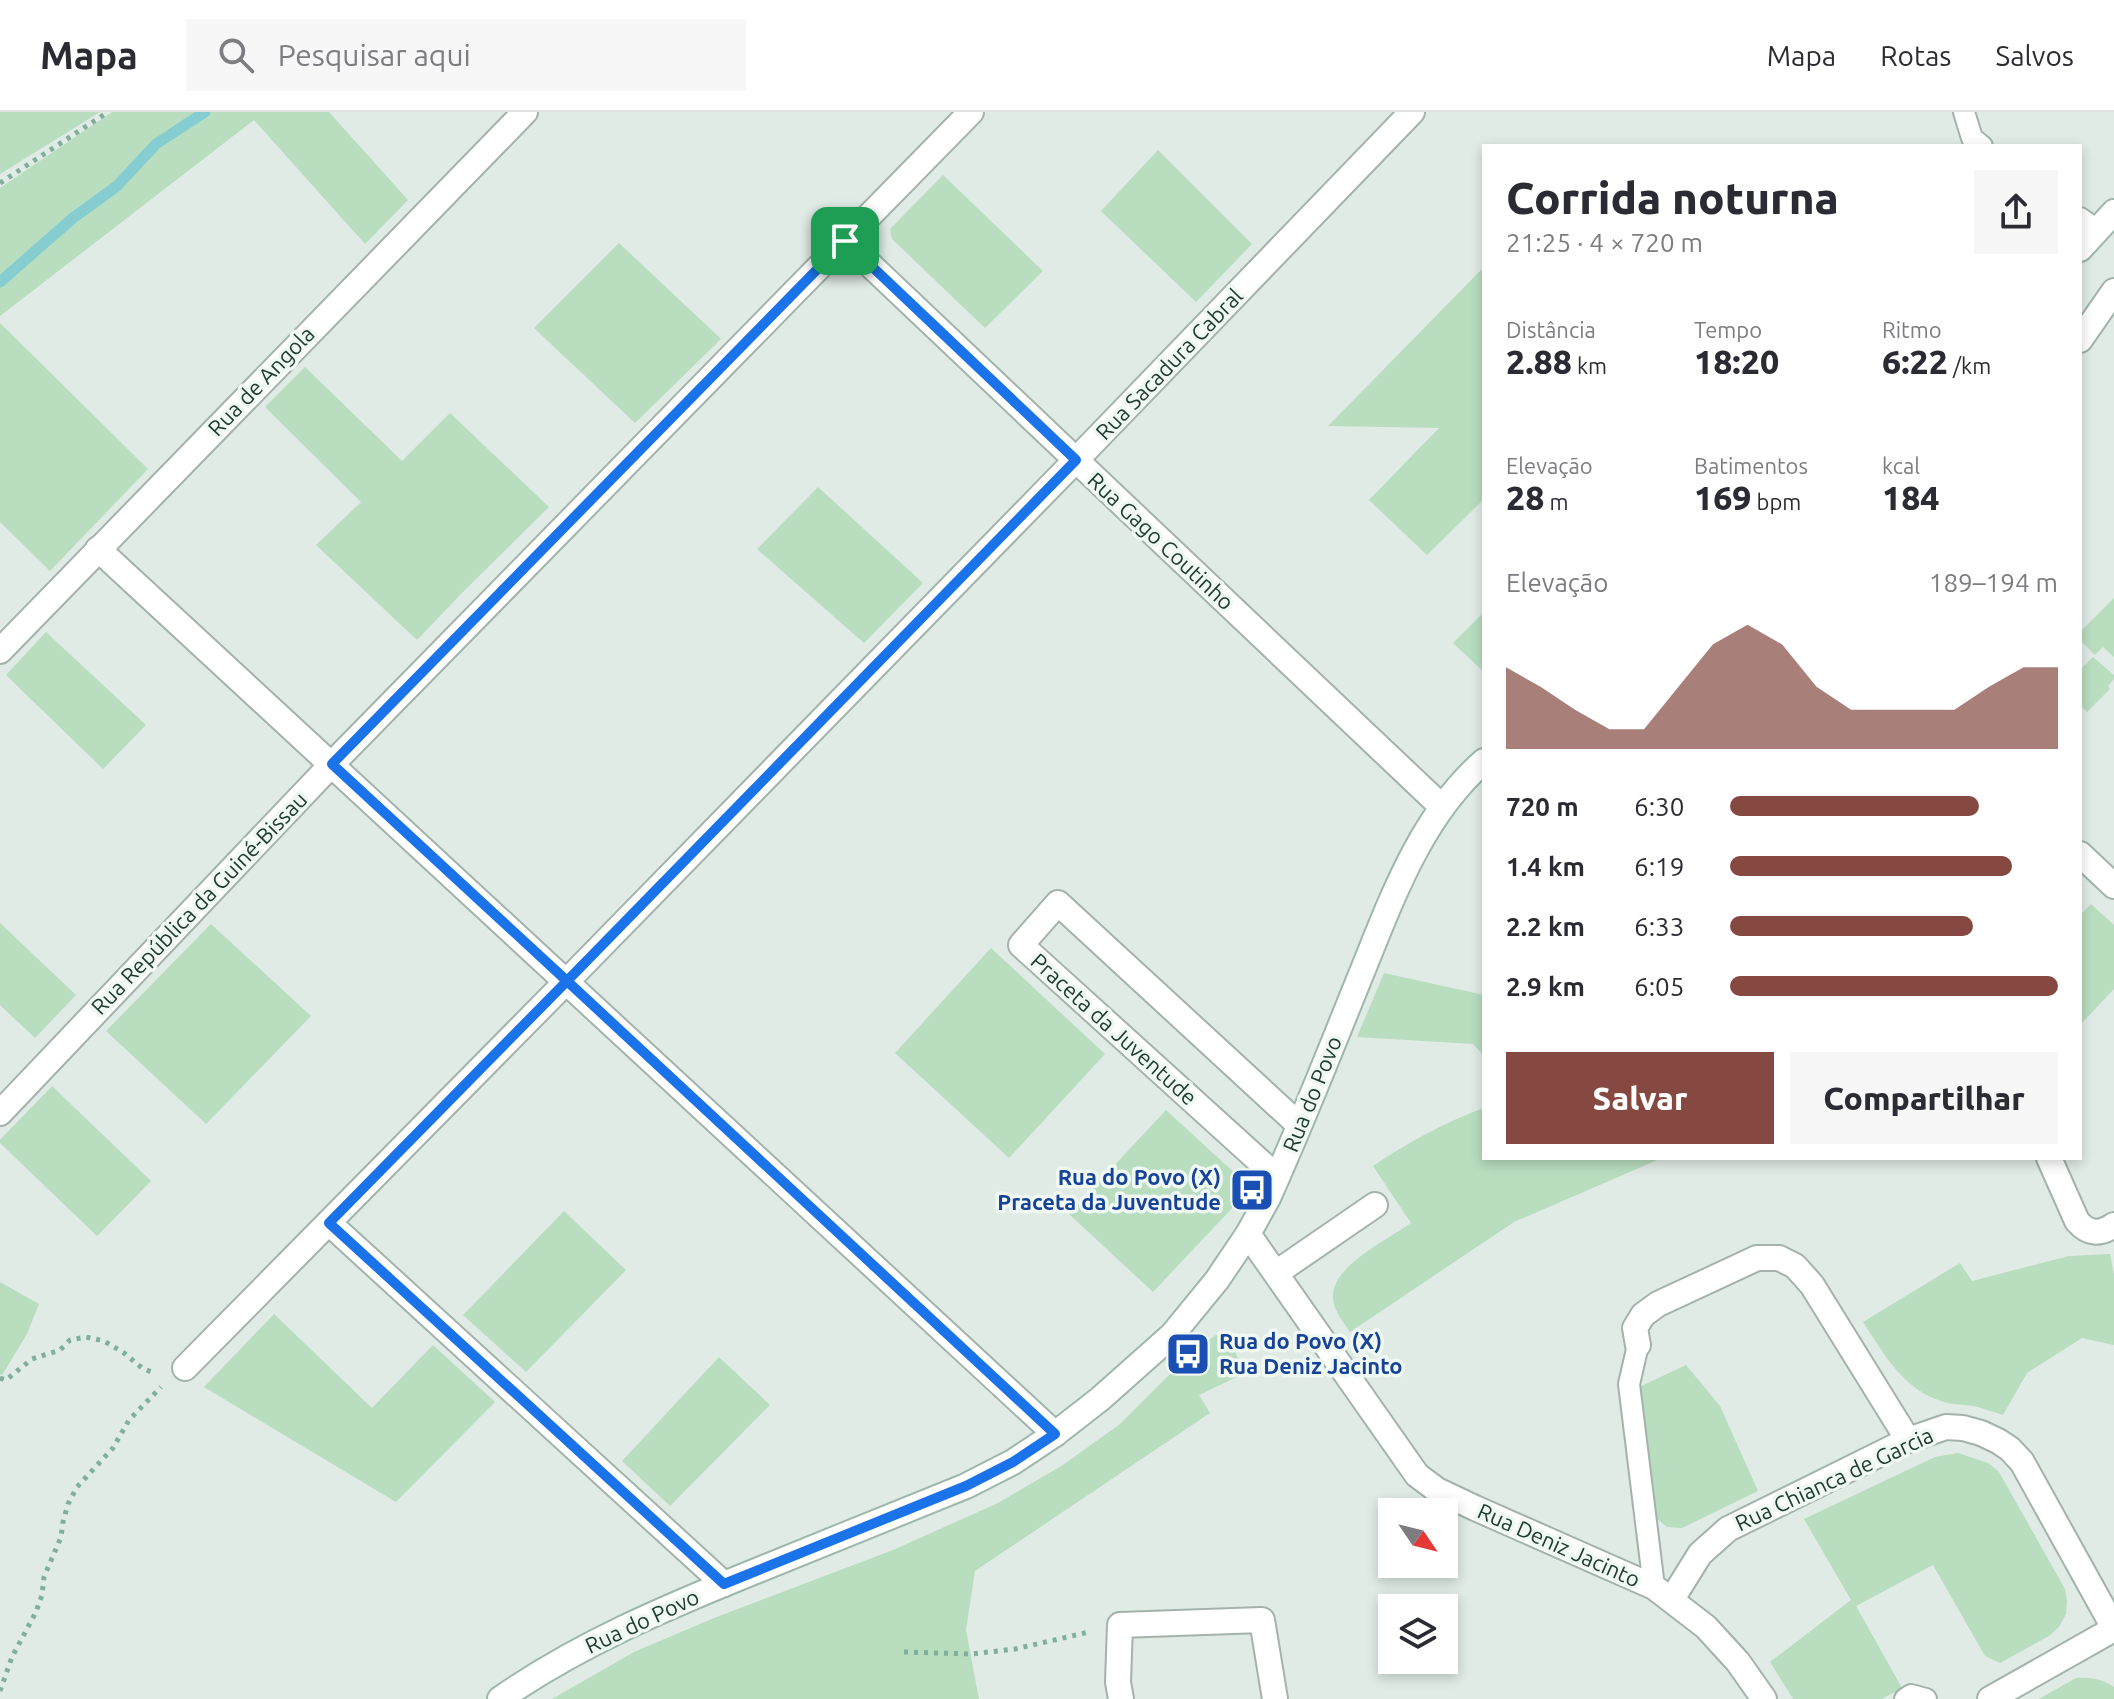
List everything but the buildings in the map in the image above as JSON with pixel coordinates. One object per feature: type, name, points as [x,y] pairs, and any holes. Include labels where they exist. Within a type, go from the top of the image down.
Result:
[{"type":"street","name":"Rua de Angola","points":[[0,651],[525,112]]},
{"type":"street","name":"Rua República da Guiné-Bissau","points":[[0,1113],[332,764],[971,112]]},
{"type":"street","name":"Rua Sacadura Cabral","points":[[179,1372],[567,981],[1412,112]]},
{"type":"street","points":[[2088,224],[2114,212]]},
{"type":"street","name":"Rua Gago Coutinho","points":[[845,241],[1442,807]]},
{"type":"street","points":[[2082,337],[2114,291]]},
{"type":"street","points":[[98,549],[1055,1434]]},
{"type":"street","name":"Rua do Povo","points":[[500,1699],[537,1674],[652,1613],[966,1486],[1013,1462],[1100,1399],[1172,1335],[1217,1280],[1248,1234],[1277,1177],[1410,860],[1442,807],[1482,763]]},
{"type":"street","points":[[2082,855],[2109,871]]},
{"type":"street","name":"Praceta da Juventude","points":[[1277,1177],[1021,945],[1058,903],[1299,1125]]},
{"type":"street","points":[[2050,1160],[2077,1221],[2091,1232],[2100,1232],[2114,1225]]},
{"type":"street","points":[[1276,1273],[1375,1205]]},
{"type":"street","points":[[329,1223],[724,1584]]},
{"type":"street","name":"Rua Deniz Jacinto","points":[[1248,1234],[1417,1475],[1437,1490],[1663,1593],[1706,1627],[1738,1662],[1764,1699]]},
{"type":"street","points":[[1638,1345],[1635,1328],[1643,1315],[1658,1304],[1757,1258],[1779,1258],[1795,1266],[1812,1285],[1908,1440]]},
{"type":"street","name":"Rua Chianca de Garcia","points":[[1663,1593],[1683,1578],[1700,1554],[1728,1529],[1908,1440],[1946,1427],[1981,1433],[2010,1449],[2022,1462],[2114,1628]]},
{"type":"street","points":[[1121,1699],[1118,1682],[1120,1625],[1262,1620],[1275,1699]]},
{"type":"street","points":[[1990,1699],[2114,1628]]},
{"type":"lane","points":[[1964,112],[1972,138],[1980,144]]},
{"type":"lane","points":[[1638,1345],[1629,1384],[1663,1593]]},
{"type":"lane","points":[[1905,1699],[1911,1695],[1926,1699]]},
{"type":"path","points":[[0,183],[106,113]]},
{"type":"path","points":[[0,1378],[6,1380],[32,1359],[60,1350],[70,1340],[86,1337],[104,1341],[159,1376],[179,1372]]},
{"type":"path","points":[[0,1691],[12,1657],[36,1612],[44,1577],[61,1537],[68,1504],[77,1487],[113,1448],[129,1420],[179,1372]]},
{"type":"path","points":[[904,1652],[971,1654],[1015,1649],[1120,1625]]},
{"type":"green space","points":[[0,112],[100,112],[0,174]]},
{"type":"green space","points":[[112,112],[329,112],[408,200],[365,244],[254,120],[0,316],[0,188]]},
{"type":"green space","points":[[1158,150],[1252,244],[1196,302],[1101,211]]},
{"type":"green space","points":[[943,175],[1043,271],[985,328],[892,239],[890,229]]},
{"type":"green space","points":[[619,243],[721,339],[635,423],[534,328]]},
{"type":"green space","points":[[1482,269],[1482,501],[1427,555],[1369,500],[1439,428],[1328,426]]},
{"type":"green space","points":[[0,323],[148,469],[50,571],[0,522]]},
{"type":"green space","points":[[305,367],[402,461],[450,413],[549,507],[417,640],[316,545],[361,502],[265,407]]},
{"type":"green space","points":[[818,487],[923,583],[864,643],[757,549]]},
{"type":"green space","points":[[2114,598],[2114,657],[2103,647],[2095,655],[2082,642],[2082,630]]},
{"type":"green space","points":[[1482,614],[1482,670],[1453,643]]},
{"type":"green space","points":[[46,632],[146,725],[103,769],[6,675]]},
{"type":"green space","points":[[2093,657],[2114,675],[2108,686],[2110,689],[2087,712],[2082,707],[2082,668]]},
{"type":"green space","points":[[2091,904],[2114,925],[2114,989],[2082,1023],[2082,913]]},
{"type":"green space","points":[[0,923],[76,995],[35,1038],[0,1005]]},
{"type":"green space","points":[[211,924],[311,1016],[206,1124],[106,1031]]},
{"type":"green space","points":[[991,948],[1105,1054],[1009,1158],[895,1053]]},
{"type":"green space","points":[[1384,973],[1482,995],[1482,1054],[1473,1044],[1357,1037]]},
{"type":"green space","points":[[52,1086],[151,1181],[97,1236],[0,1143]]},
{"type":"green space","points":[[1482,1109],[1482,1160],[1657,1160],[1514,1222],[1350,1332],[1333,1299],[1341,1276],[1362,1255],[1411,1223],[1373,1166],[1455,1120]]},
{"type":"green space","points":[[1166,1110],[1251,1188],[1153,1292],[1069,1214]]},
{"type":"green space","points":[[564,1211],[626,1270],[526,1372],[463,1315]]},
{"type":"green space","points":[[2110,1254],[2114,1275],[2114,1345],[2082,1338],[2027,1373],[2003,1415],[1945,1402],[1916,1388],[1896,1369],[1863,1322],[1960,1263],[1972,1281],[2069,1256]]},
{"type":"green space","points":[[0,1282],[39,1304],[27,1334],[2,1375],[0,1374]]},
{"type":"green space","points":[[274,1314],[372,1408],[433,1345],[495,1402],[396,1502],[204,1387]]},
{"type":"green space","points":[[1222,1334],[1229,1340],[1245,1373],[1199,1395],[1210,1413],[975,1571],[966,1630],[979,1699],[552,1699],[634,1652],[893,1550],[998,1503],[1063,1465],[1120,1424],[1194,1350]]},
{"type":"green space","points":[[719,1357],[770,1405],[670,1506],[622,1461]]},
{"type":"green space","points":[[1686,1365],[1720,1406],[1758,1491],[1682,1528],[1667,1527],[1656,1518],[1637,1388]]},
{"type":"green space","points":[[1958,1453],[1988,1463],[1999,1472],[2065,1589],[2066,1614],[2059,1627],[2049,1636],[2000,1663],[1985,1656],[1933,1565],[1856,1606],[1902,1688],[1882,1699],[1793,1699],[1770,1662],[1851,1600],[1804,1519],[1935,1457]]},
{"type":"green space","points":[[2076,1678],[2096,1679],[2110,1684],[2114,1687],[2114,1699],[2039,1699]]},
{"type":"waterway","points":[[0,282],[73,218],[117,186],[156,144],[205,112]]},
{"type":"place","name":"Rua do Povo (X) Praceta da Juventude","points":[[1252,1190]]},
{"type":"place","name":"Rua do Povo (X) Rua Deniz Jacinto","points":[[1188,1354]]},
{"type":"route","points":[[845,241],[332,764],[567,981],[329,1223],[724,1584],[966,1486],[1013,1462],[1055,1434],[567,981],[1076,460],[845,241]]}]
